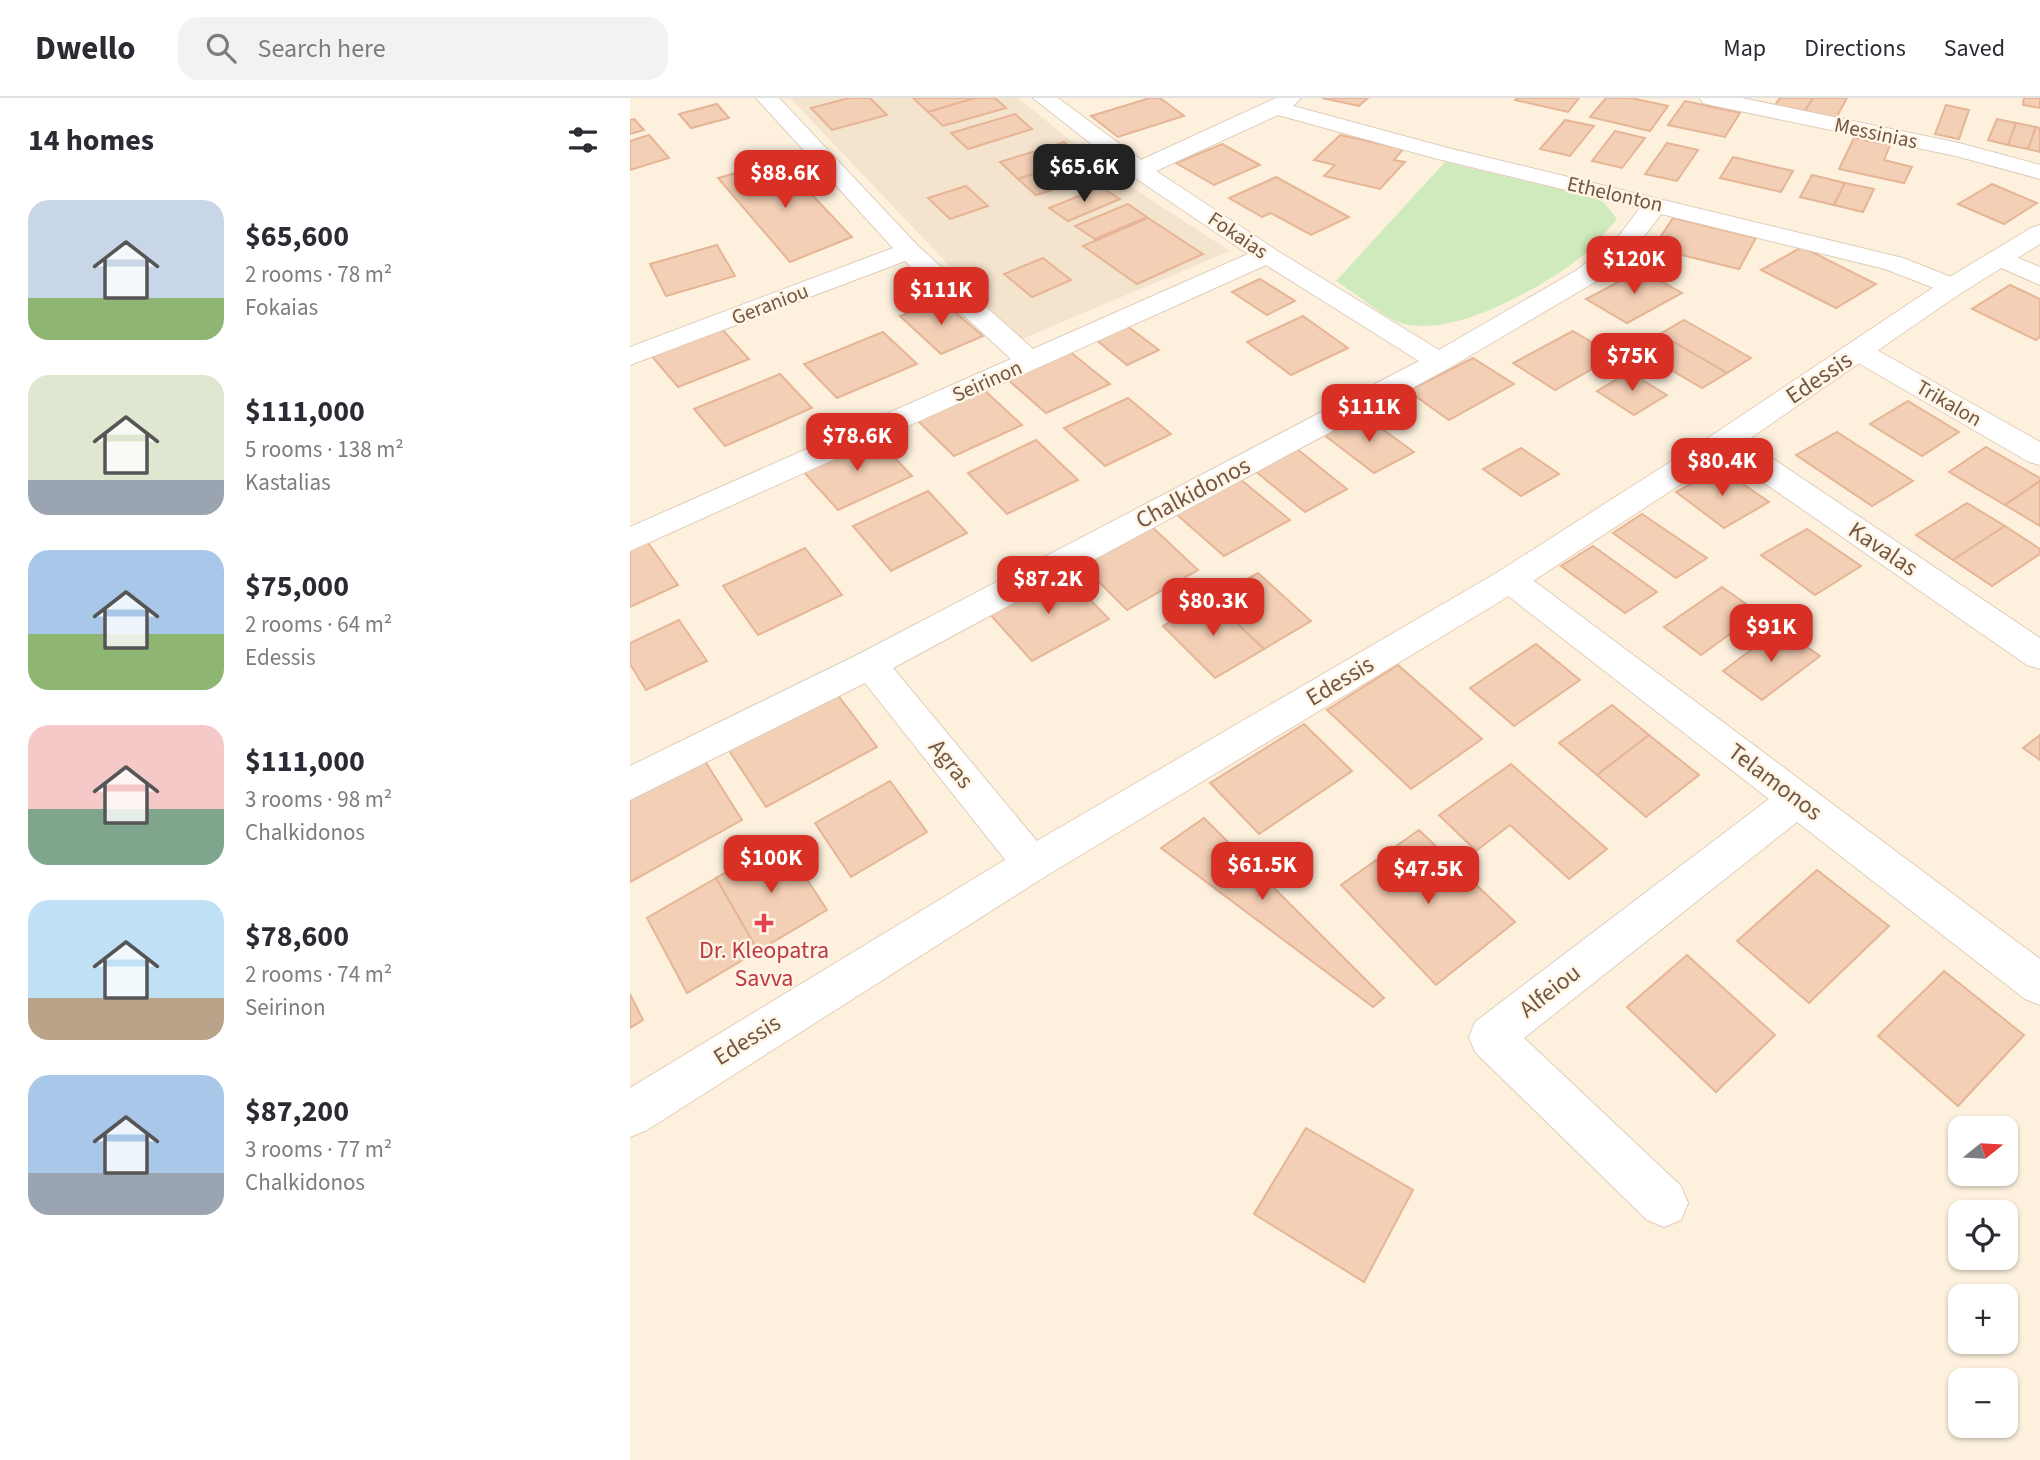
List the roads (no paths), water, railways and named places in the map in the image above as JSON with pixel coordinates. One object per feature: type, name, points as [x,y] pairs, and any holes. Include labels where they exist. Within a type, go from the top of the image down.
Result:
[{"type":"street","points":[[767,98],[909,251],[1030,361]]},
{"type":"street","name":"Fokaias","points":[[1044,98],[1139,170],[1267,255],[1439,362]]},
{"type":"street","name":"Messinias","points":[[1711,98],[1959,150],[2040,172]]},
{"type":"street","points":[[1139,170],[1283,103]]},
{"type":"street","name":"Ethelonton","points":[[1283,103],[1442,153],[1894,263],[1952,287]]},
{"type":"street","name":"Chalkidonos","points":[[630,783],[870,664],[1439,362],[1586,276],[1624,246],[1656,204]]},
{"type":"street","name":"Edessis","points":[[630,1114],[1032,864],[1510,580],[1725,441],[1952,287],[2040,233]]},
{"type":"street","name":"Geraniou","points":[[631,352],[909,251]]},
{"type":"street","name":"Seirinon","points":[[630,540],[1267,255]]},
{"type":"street","points":[[1999,258],[2040,277]]},
{"type":"street","name":"Trikalon","points":[[1858,351],[2040,455]]},
{"type":"street","name":"Kavalas","points":[[1725,441],[2040,656]]},
{"type":"street","name":"Telamonos","points":[[1510,580],[2040,985]]},
{"type":"street","name":"Agras","points":[[870,664],[1032,864]]},
{"type":"street","name":"Alfeiou","points":[[1664,1203],[1491,1037],[1798,799]]},
{"type":"place","name":"Dr. Kleopatra Savva","points":[[764,923]]}]
